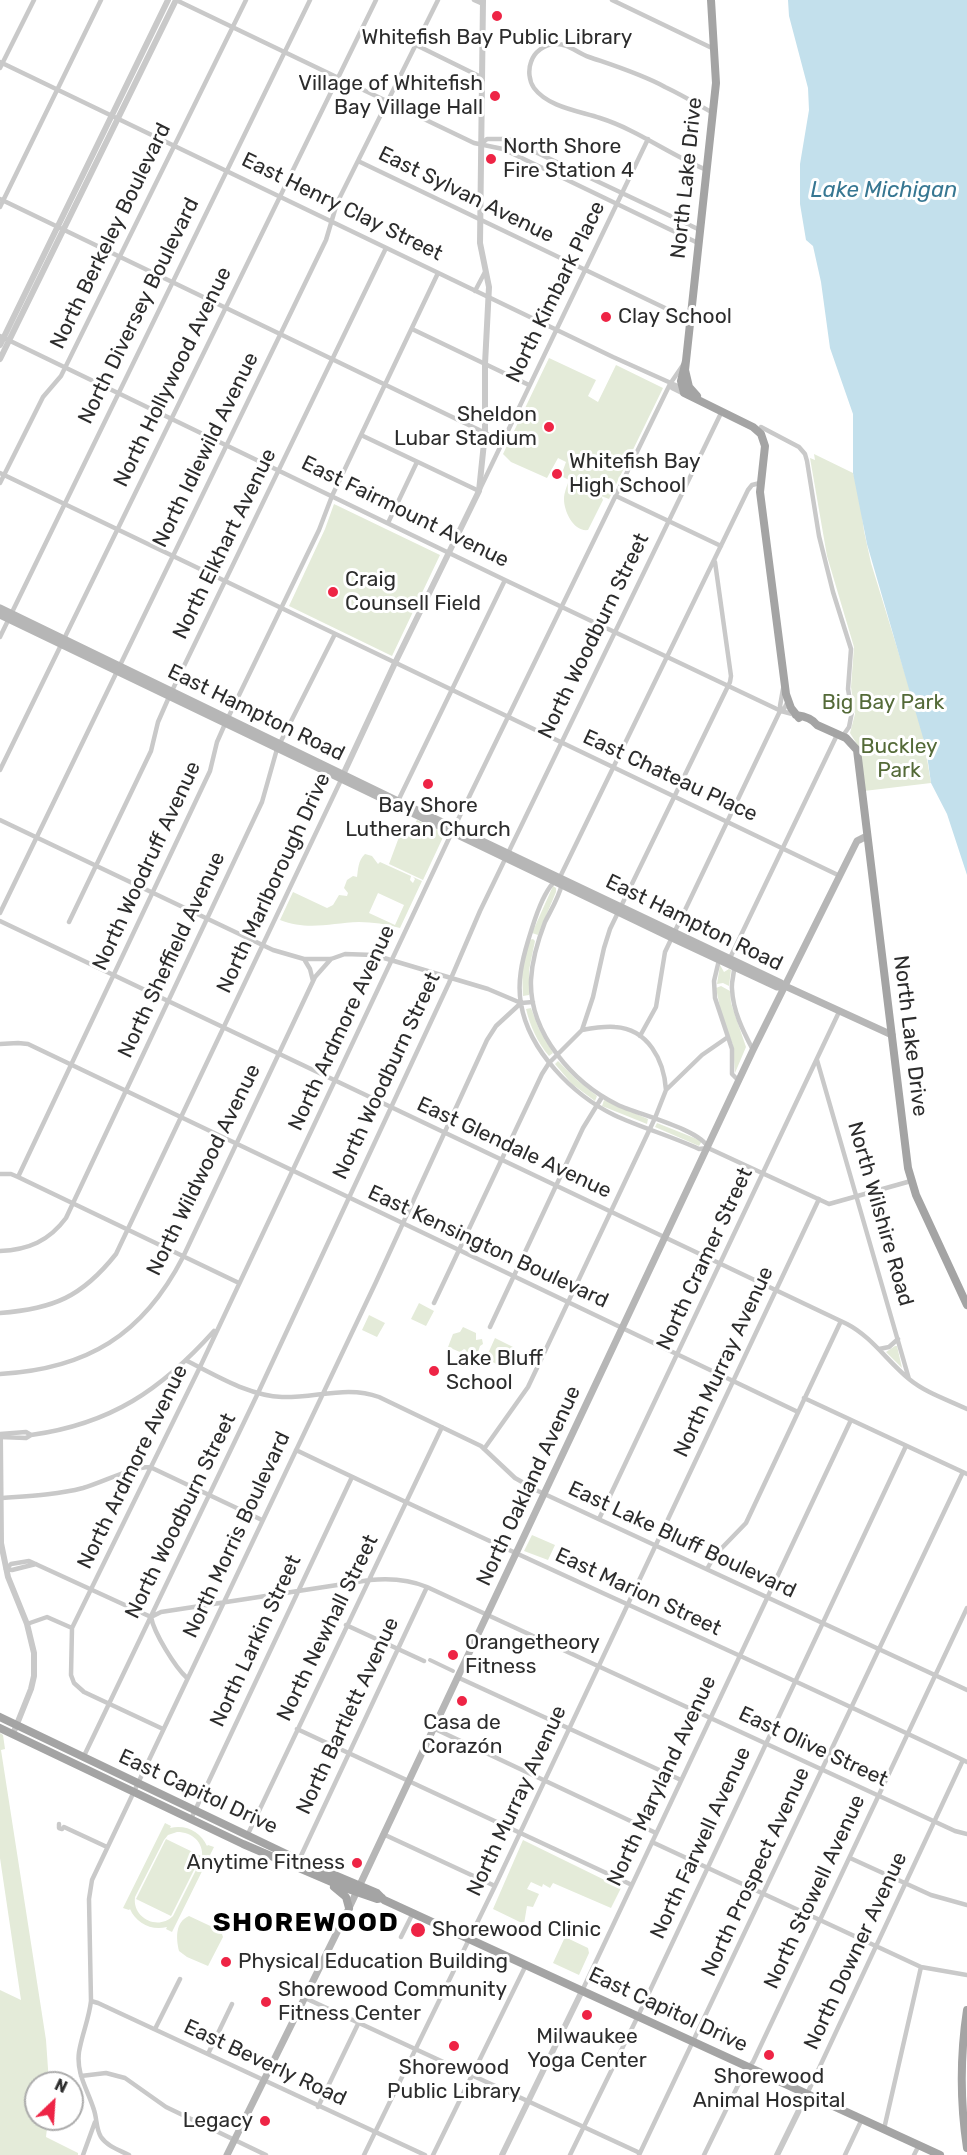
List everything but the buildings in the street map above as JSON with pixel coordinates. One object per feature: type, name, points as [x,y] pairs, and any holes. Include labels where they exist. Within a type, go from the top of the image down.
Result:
[{"type":"main road","name":"North Lake Drive","points":[[684,392],[683,374],[716,83],[711,0]]},
{"type":"main road","points":[[683,374],[697,396]]},
{"type":"main road","name":"East Henry Clay Street","points":[[684,392],[697,396],[770,439]]},
{"type":"main road","name":"East Henry Clay Street","points":[[684,392],[761,427],[770,439]]},
{"type":"main road","points":[[770,439],[760,483],[787,692],[801,717]]},
{"type":"main road","name":"East Hampton Road","points":[[0,608],[10,617]]},
{"type":"main road","name":"East Hampton Road","points":[[0,615],[10,617],[63,642],[453,830],[673,934],[730,958],[785,986]]},
{"type":"main road","name":"East Fairmount Avenue","points":[[801,717],[812,725],[817,725],[840,736]]},
{"type":"main road","name":"North Lake Drive","points":[[840,736],[846,738],[855,747],[858,761],[911,1180],[967,1305]]},
{"type":"main road","name":"North Oakland Avenue","points":[[227,2155],[349,1908],[433,1728],[455,1674],[487,1615],[753,1050],[857,841],[867,836]]},
{"type":"main road","name":"East Hampton Road","points":[[557,879],[562,886],[619,909]]},
{"type":"main road","name":"East Hampton Road","points":[[673,934],[719,960],[777,987],[785,986]]},
{"type":"main road","points":[[785,986],[892,1035]]},
{"type":"main road","name":"East Capitol Drive","points":[[0,1718],[17,1725],[54,1749],[136,1788],[195,1810],[358,1889]]},
{"type":"main road","points":[[0,1723],[10,1727],[17,1725]]},
{"type":"main road","points":[[0,1728],[12,1734],[19,1733],[54,1749]]},
{"type":"main road","name":"East Capitol Drive","points":[[54,1749],[83,1758],[191,1819],[243,1844],[304,1870],[376,1893],[382,1898],[469,1939],[940,2155]]},
{"type":"main road","points":[[261,1852],[270,1853],[292,1863],[299,1860]]},
{"type":"main road","points":[[304,1870],[310,1876],[340,1891],[346,1897],[349,1908]]},
{"type":"main road","points":[[967,2010],[963,2043],[961,2108],[967,2148]]},
{"type":"street","points":[[1,64],[34,0]]},
{"type":"street","points":[[0,207],[1,200],[101,0]]},
{"type":"street","points":[[0,345],[60,229],[168,0]]},
{"type":"street","points":[[114,117],[176,0],[474,143],[503,149],[698,243]]},
{"type":"street","name":"North Berkeley Boulevard","points":[[0,483],[2,474],[43,397],[56,383],[65,368],[246,0]]},
{"type":"street","name":"North Diversey Boulevard","points":[[0,637],[310,0]]},
{"type":"street","name":"North Hollywood Avenue","points":[[0,770],[376,0]]},
{"type":"street","name":"North Idlewild Avenue","points":[[0,913],[326,240],[337,203],[438,0]]},
{"type":"street","points":[[474,0],[483,2]]},
{"type":"street","points":[[612,0],[714,50]]},
{"type":"street","name":"North Marlborough Drive","points":[[0,1313],[52,1305],[76,1292],[99,1274],[128,1231],[395,663],[479,491],[485,433],[485,364],[489,298],[487,269],[480,243],[483,2]]},
{"type":"street","points":[[416,45],[481,77]]},
{"type":"street","points":[[706,170],[682,160],[648,139],[606,120],[570,110],[540,94],[534,89],[529,76],[530,65],[533,56],[541,49],[551,45],[568,46],[584,55],[633,72],[664,86],[713,113]]},
{"type":"street","name":"East Henry Clay Street","points":[[1,64],[684,392]]},
{"type":"street","points":[[481,144],[487,139],[508,139],[700,230]]},
{"type":"street","name":"North Kimbark Place","points":[[479,491],[648,139]]},
{"type":"street","name":"East Sylvan Avenue","points":[[358,161],[690,320]]},
{"type":"street","points":[[1,200],[502,441]]},
{"type":"street","name":"North Elkhart Avenue","points":[[69,922],[151,751],[158,722],[170,694],[386,248]]},
{"type":"street","points":[[476,291],[487,269]]},
{"type":"street","name":"North Woodruff Avenue","points":[[18,1178],[210,771],[217,742],[226,721],[319,530],[332,496],[438,273]]},
{"type":"street","points":[[412,329],[529,385]]},
{"type":"street","points":[[0,359],[4,338]]},
{"type":"street","name":"East Fairmount Avenue","points":[[4,338],[614,632],[728,686],[801,717]]},
{"type":"street","name":"North Ardmore Avenue","points":[[109,1703],[81,1690],[70,1675],[72,1628],[200,1367],[453,830],[670,384],[686,360]]},
{"type":"street","points":[[670,384],[683,374]]},
{"type":"street","name":"North Woodburn Street","points":[[83,1758],[258,1393],[507,855],[722,410]]},
{"type":"street","points":[[361,435],[479,491]]},
{"type":"street","name":"East Henry Clay Street","points":[[770,439],[799,447],[805,454],[825,564],[851,649],[848,689],[852,712],[849,728],[840,736]]},
{"type":"street","points":[[388,523],[417,462]]},
{"type":"street","name":"East Chateau Place","points":[[2,474],[840,876]]},
{"type":"street","points":[[760,483],[750,487],[614,768],[534,921],[522,961],[521,1003],[532,1033],[549,1063],[566,1082],[596,1106],[614,1115],[699,1149],[708,1148],[830,1204],[911,1180]]},
{"type":"street","points":[[616,496],[721,546]]},
{"type":"street","points":[[434,1303],[549,1063],[582,1030],[593,997],[603,948],[619,909],[728,686],[731,676],[714,560]]},
{"type":"street","points":[[397,803],[505,580]]},
{"type":"street","name":"North Sheffield Avenue","points":[[0,1251],[16,1251],[38,1243],[58,1228],[73,1204],[262,802],[279,746],[335,634]]},
{"type":"street","points":[[781,710],[780,706],[787,692]]},
{"type":"street","points":[[640,1036],[656,1007],[664,952],[781,710],[784,709],[787,692]]},
{"type":"street","points":[[730,958],[840,736]]},
{"type":"street","points":[[0,819],[262,946],[304,959],[331,959],[345,954],[374,955],[489,988],[521,1003],[533,1002]]},
{"type":"street","points":[[562,886],[545,922],[533,962],[531,982],[533,1002],[542,1029],[573,1072],[602,1096],[619,1106],[655,1118],[704,1140],[708,1148]]},
{"type":"street","name":"East Glendale Avenue","points":[[0,921],[841,1321],[862,1333],[920,1387],[967,1409]]},
{"type":"street","points":[[730,958],[719,960],[714,981],[715,998],[732,1050],[731,1071],[739,1081]]},
{"type":"street","points":[[730,958],[735,967],[732,981],[733,1004],[753,1050]]},
{"type":"street","points":[[304,959],[310,969],[313,982]]},
{"type":"street","name":"North Wildwood Avenue","points":[[0,1374],[55,1368],[84,1358],[109,1344],[151,1307],[166,1287],[183,1257],[313,982],[321,968],[331,959]]},
{"type":"street","name":"North Morris Boulevard","points":[[81,2071],[79,2052],[90,2017],[90,1891],[94,1874],[323,1394],[487,1040],[496,1026],[521,1003]]},
{"type":"street","name":"North Cramer Street","points":[[599,1519],[839,1012]]},
{"type":"street","points":[[582,1030],[616,1027],[632,1031],[640,1036],[654,1050],[659,1060],[666,1090]]},
{"type":"street","points":[[484,1449],[525,1393],[650,1129],[666,1090],[702,1055],[728,1037]]},
{"type":"street","name":"East Kensington Boulevard","points":[[0,1044],[18,1042],[28,1044],[798,1412]]},
{"type":"street","name":"North Wilshire Road","points":[[817,1060],[909,1379]]},
{"type":"street","points":[[490,1327],[583,1128],[602,1096]]},
{"type":"street","points":[[0,1174],[11,1174],[239,1283]]},
{"type":"street","name":"North Murray Avenue","points":[[364,2155],[495,1886],[819,1200]]},
{"type":"street","points":[[707,1569],[715,1555],[746,1523],[841,1321]]},
{"type":"street","points":[[12,1734],[30,1694],[34,1676],[34,1653],[27,1624],[6,1569],[1,1542],[0,1436],[26,1438],[107,1415],[148,1392],[187,1361],[218,1327]]},
{"type":"street","points":[[879,1349],[889,1347],[898,1339]]},
{"type":"street","name":"East Lake Bluff Boulevard","points":[[187,1361],[258,1393],[280,1397],[347,1390],[370,1394],[442,1426],[484,1449],[515,1478],[543,1494],[967,1690]]},
{"type":"street","points":[[804,1398],[965,1473]]},
{"type":"street","name":"North Maryland Avenue","points":[[501,2155],[582,1991],[851,1420]]},
{"type":"street","name":"North Newhall Street","points":[[243,1844],[442,1426]]},
{"type":"street","name":"North Farwell Avenue","points":[[570,2155],[638,2016],[906,1446]]},
{"type":"street","name":"East Marion Street","points":[[296,1450],[515,1554],[965,1761]]},
{"type":"street","points":[[1,1498],[31,1497],[81,1488],[109,1480],[140,1467],[150,1467],[262,1520]]},
{"type":"street","name":"North Prospect Avenue","points":[[639,2154],[965,1473]]},
{"type":"street","name":"North Larkin Street","points":[[191,1819],[352,1477]]},
{"type":"street","points":[[6,1569],[10,1564],[29,1561],[151,1617],[153,1626],[178,1669],[187,1678]]},
{"type":"street","name":"East Olive Street","points":[[151,1617],[161,1612],[370,1580],[391,1578],[408,1580],[955,1831],[967,1834]]},
{"type":"street","name":"North Bartlett Avenue","points":[[299,1860],[427,1587]]},
{"type":"street","name":"North Stowell Avenue","points":[[704,2155],[748,2067],[753,2062],[967,1608]]},
{"type":"street","points":[[27,1624],[48,1617],[72,1628]]},
{"type":"street","points":[[346,1625],[681,1780]]},
{"type":"street","points":[[109,1703],[163,1729]]},
{"type":"street","points":[[433,1728],[656,1833]]},
{"type":"street","points":[[297,1729],[632,1885]]},
{"type":"street","name":"North Downer Avenue","points":[[777,2155],[934,1821],[965,1761]]},
{"type":"street","points":[[64,1827],[107,1847]]},
{"type":"street","points":[[383,1834],[495,1886]]},
{"type":"street","points":[[652,1842],[921,1967],[967,1975]]},
{"type":"street","points":[[850,1858],[931,1895],[967,1905]]},
{"type":"street","points":[[401,1937],[413,1912]]},
{"type":"street","points":[[433,2155],[526,1965]]},
{"type":"street","points":[[884,2129],[921,1967]]},
{"type":"street","points":[[155,2029],[180,1979]]},
{"type":"street","points":[[304,1998],[639,2154]]},
{"type":"street","name":"East Beverly Road","points":[[91,2001],[425,2155]]},
{"type":"street","points":[[208,2054],[232,2004]]},
{"type":"street","points":[[318,2107],[358,2024]]},
{"type":"street","points":[[84,2076],[106,2073],[125,2078],[166,2107],[266,2155]]},
{"type":"street","name":"North Morris Boulevard","points":[[84,2085],[101,2137]]},
{"type":"street","points":[[845,2155],[862,2119]]},
{"type":"street","points":[[83,2155],[96,2120]]},
{"type":"street","points":[[89,2143],[101,2137],[111,2146],[129,2155]]},
{"type":"street","points":[[914,2155],[919,2145]]},
{"type":"green space","points":[[549,358],[596,380],[588,396],[598,402],[616,365],[663,388],[609,499],[601,496],[603,500],[588,530],[578,528],[574,524],[564,504],[569,480],[561,476],[566,462],[558,458],[547,478],[511,462],[503,454]]},
{"type":"green space","name":"Big Bay Park","points":[[814,454],[853,473],[859,492],[871,563],[922,729],[931,783],[864,791],[860,749],[850,733],[855,714],[851,687],[854,647],[827,556],[810,458],[815,460]]},
{"type":"green space","points":[[334,504],[440,555],[392,656],[289,606],[325,529]]},
{"type":"green space","points":[[417,820],[445,833],[423,880],[389,864],[402,829],[410,833]]},
{"type":"green space","points":[[365,854],[372,856],[378,864],[380,862],[411,876],[410,880],[413,883],[415,879],[413,877],[422,881],[400,928],[364,922],[300,925],[280,920],[293,892],[327,908],[333,905],[339,895],[347,896],[348,893],[344,888],[347,880],[353,876],[357,877],[361,859]],"holes":[[[378,893],[404,905],[395,925],[369,913]]]},
{"type":"green space","points":[[553,886],[556,892],[538,935],[532,933]]},
{"type":"green space","points":[[529,940],[535,941],[529,970],[529,995],[523,996],[522,971]]},
{"type":"green space","points":[[720,965],[724,972],[731,970],[729,986],[723,983],[717,984]]},
{"type":"green space","points":[[721,986],[730,991],[731,1003],[746,1047],[735,1073],[733,1045],[722,1017],[716,988]]},
{"type":"green space","points":[[531,1008],[539,1029],[553,1053],[549,1056],[530,1022],[526,1009]]},
{"type":"green space","points":[[558,1061],[597,1096],[595,1101],[572,1084],[555,1064]]},
{"type":"green space","points":[[604,1100],[648,1119],[647,1124],[602,1106]]},
{"type":"green space","points":[[657,1123],[702,1141],[699,1146],[655,1127]]},
{"type":"green space","points":[[419,1303],[434,1311],[426,1326],[411,1319]]},
{"type":"green space","points":[[369,1315],[385,1323],[377,1337],[362,1330]]},
{"type":"green space","points":[[463,1327],[476,1333],[476,1340],[482,1339],[483,1344],[478,1352],[469,1354],[465,1353],[464,1349],[460,1352],[448,1347],[453,1334],[460,1332]]},
{"type":"green space","points":[[495,1338],[513,1347],[503,1368],[486,1358]]},
{"type":"green space","points":[[897,1346],[902,1368],[886,1352]]},
{"type":"green space","points":[[532,1535],[555,1545],[548,1560],[524,1551]]},
{"type":"green space","points":[[0,1733],[3,1735],[5,1749],[1,1750],[46,2040],[48,2071],[24,2071],[24,2131],[47,2131],[46,2137],[78,2155],[0,2155],[0,1990],[21,2000],[0,1858]]},
{"type":"green space","points":[[165,1823],[171,1826],[170,1828],[182,1827],[192,1830],[207,1846],[214,1847],[172,1932],[166,1929],[167,1927],[155,1928],[145,1925],[130,1909],[123,1908]],"holes":[[[182,1832],[196,1839],[201,1847],[202,1858],[173,1916],[160,1922],[147,1920],[138,1911],[135,1897],[164,1840],[168,1835]]]},
{"type":"green space","points":[[166,1839],[201,1856],[171,1916],[136,1899]]},
{"type":"green space","points":[[523,1840],[621,1888],[611,1908],[553,1883],[550,1888],[531,1882],[527,1889],[539,1894],[533,1907],[527,1906],[524,1924],[493,1909]]},
{"type":"green space","points":[[189,1916],[221,1931],[223,1937],[208,1966],[179,1951],[177,1936],[179,1926]]},
{"type":"green space","points":[[565,1937],[588,1948],[589,1953],[579,1975],[553,1963]]},
{"type":"water","name":"Lake Michigan","points":[[788,0],[967,0],[967,875],[947,814],[931,783],[926,748],[867,544],[853,473],[853,414],[830,348],[821,282],[813,246],[806,240],[800,204],[800,164],[809,110],[808,88],[789,16]]},
{"type":"place","name":"Whitefish Bay Public Library","points":[[497,16]]},
{"type":"place","name":"Village of Whitefish Bay Village Hall","points":[[495,96]]},
{"type":"place","name":"North Shore Fire Station 4","points":[[491,159]]},
{"type":"place","name":"Clay School","points":[[606,317]]},
{"type":"place","name":"Sheldon Lubar Stadium","points":[[549,427]]},
{"type":"place","name":"Whitefish Bay High School","points":[[557,474]]},
{"type":"place","name":"Craig Counsell Field","points":[[333,592]]},
{"type":"place","name":"Bay Shore Lutheran Church","points":[[428,784]]},
{"type":"place","name":"Lake Bluff School","points":[[434,1371]]},
{"type":"place","name":"Orangetheory Fitness","points":[[453,1655]]},
{"type":"place","name":"Casa de Corazón","points":[[462,1701]]},
{"type":"place","name":"Anytime Fitness","points":[[357,1863]]},
{"type":"place","name":"Shorewood Clinic","points":[[418,1930]]},
{"type":"place","name":"Physical Education Building","points":[[226,1962]]},
{"type":"place","name":"Shorewood Community Fitness Center","points":[[266,2002]]},
{"type":"place","name":"Milwaukee Yoga Center","points":[[587,2015]]},
{"type":"place","name":"Shorewood Public Library","points":[[454,2046]]},
{"type":"place","name":"Shorewood Animal Hospital","points":[[769,2055]]},
{"type":"place","name":"Legacy","points":[[265,2121]]},
{"type":"district","name":"SHOREWOOD","points":[[306,1923]]},
{"type":"park label","name":"Buckley Park","points":[[899,759]]}]
